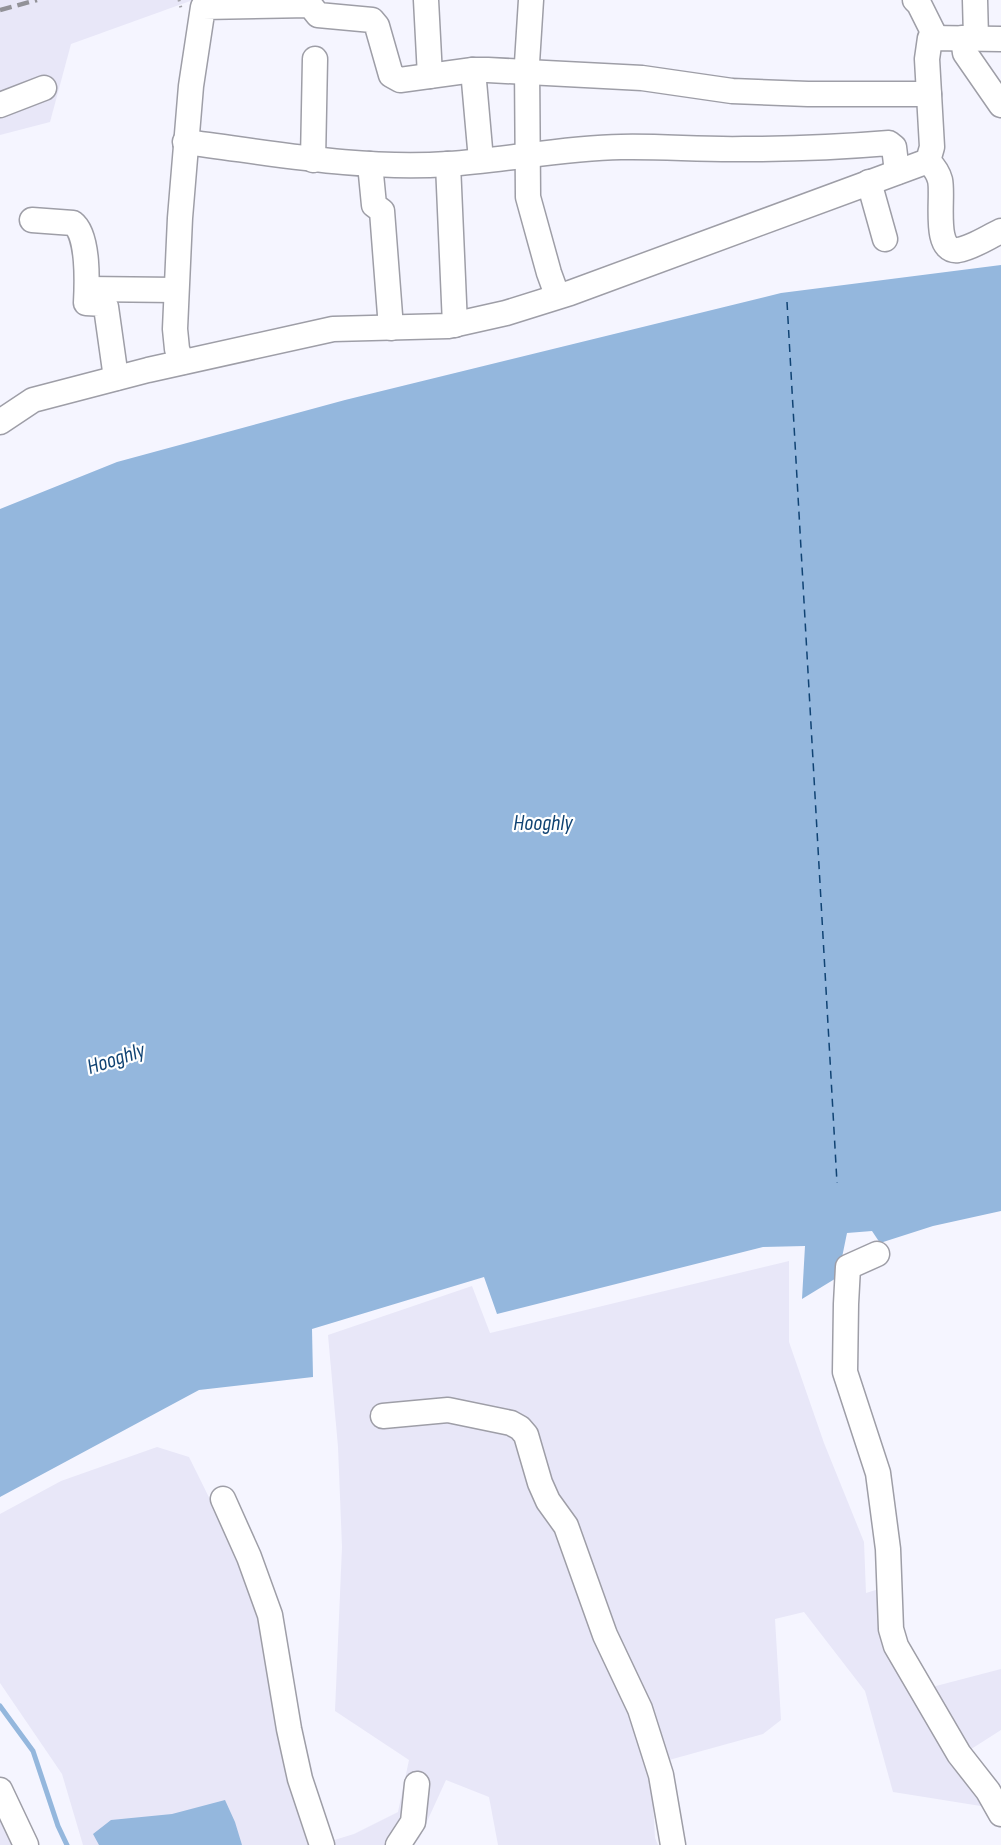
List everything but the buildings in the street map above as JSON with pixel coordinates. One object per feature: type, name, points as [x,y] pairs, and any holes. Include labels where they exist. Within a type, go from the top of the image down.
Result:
[{"type":"street","points":[[426,0],[430,76]]},
{"type":"street","points":[[531,0],[527,71],[528,197],[557,295]]},
{"type":"street","points":[[915,0],[920,4],[936,38]]},
{"type":"street","points":[[975,0],[970,38],[965,53],[1001,105]]},
{"type":"street","points":[[182,362],[177,349],[175,329],[185,142],[203,7],[310,5],[318,15],[372,20],[377,26],[391,75],[400,80],[473,70],[527,71],[642,78],[732,91],[808,94],[929,94]]},
{"type":"street","points":[[928,160],[932,147],[927,59],[930,38],[1001,39]]},
{"type":"street","points":[[313,160],[315,59]]},
{"type":"street","points":[[473,70],[481,160]]},
{"type":"street","points":[[0,105],[44,88]]},
{"type":"street","points":[[185,142],[313,160],[370,164],[448,164],[578,148],[829,148],[889,143],[894,147],[897,172]]},
{"type":"street","points":[[0,422],[33,400],[182,362],[333,329],[455,325],[506,313],[557,295],[570,293],[928,160]]},
{"type":"street","points":[[928,160],[940,180],[942,233],[947,248],[956,251],[964,249],[1001,231]]},
{"type":"street","points":[[370,164],[374,206],[382,211],[391,328]]},
{"type":"street","points":[[448,164],[455,325]]},
{"type":"street","points":[[869,182],[885,239]]},
{"type":"street","points":[[32,220],[76,225],[87,260],[87,304],[104,304],[106,307],[116,378]]},
{"type":"street","points":[[87,289],[177,290]]},
{"type":"street","points":[[877,1254],[848,1267],[845,1372],[878,1473],[888,1549],[891,1629],[896,1646],[959,1754],[988,1791],[1001,1814]]},
{"type":"street","points":[[383,1416],[448,1410],[511,1423],[526,1435],[540,1483],[548,1501],[566,1526],[605,1635],[640,1709],[661,1775],[673,1845]]},
{"type":"street","points":[[223,1499],[249,1557],[270,1615],[289,1729],[300,1779],[322,1845]]},
{"type":"street","points":[[398,1845],[413,1822],[417,1784]]},
{"type":"street","points":[[0,1790],[26,1845]]},
{"type":"shaded area","points":[[0,0],[193,0],[71,44],[50,122],[0,135]]},
{"type":"shaded area","points":[[789,1261],[789,1342],[824,1443],[864,1542],[866,1593],[882,1588],[913,1692],[1001,1669],[1001,1730],[954,1760],[987,1807],[893,1792],[865,1691],[804,1612],[775,1619],[781,1720],[763,1734],[651,1765],[655,1838],[658,1845],[498,1845],[489,1797],[446,1780],[419,1839],[410,1845],[331,1845],[331,1841],[354,1834],[398,1812],[409,1760],[335,1711],[342,1547],[338,1447],[328,1335],[472,1286],[490,1333]]},
{"type":"shaded area","points":[[157,1447],[189,1457],[242,1564],[267,1641],[314,1845],[83,1845],[62,1774],[0,1683],[0,1514],[61,1481]]},
{"type":"shaded area","points":[[0,1800],[20,1845],[0,1845]]},
{"type":"water","name":"Hooghly","points":[[1001,265],[1001,1211],[933,1226],[880,1243],[872,1231],[847,1233],[838,1277],[802,1299],[805,1246],[763,1247],[497,1314],[484,1277],[312,1329],[313,1377],[199,1390],[0,1497],[0,509],[117,462],[345,400],[781,293]]},
{"type":"water","points":[[225,1800],[242,1845],[99,1845],[93,1834],[111,1820],[172,1814]]},
{"type":"waterway","points":[[0,1706],[33,1751],[58,1826],[67,1845]]},
{"type":"ferry route","points":[[787,302],[837,1183]]},
{"type":"railway","points":[[0,10],[37,0]]}]
